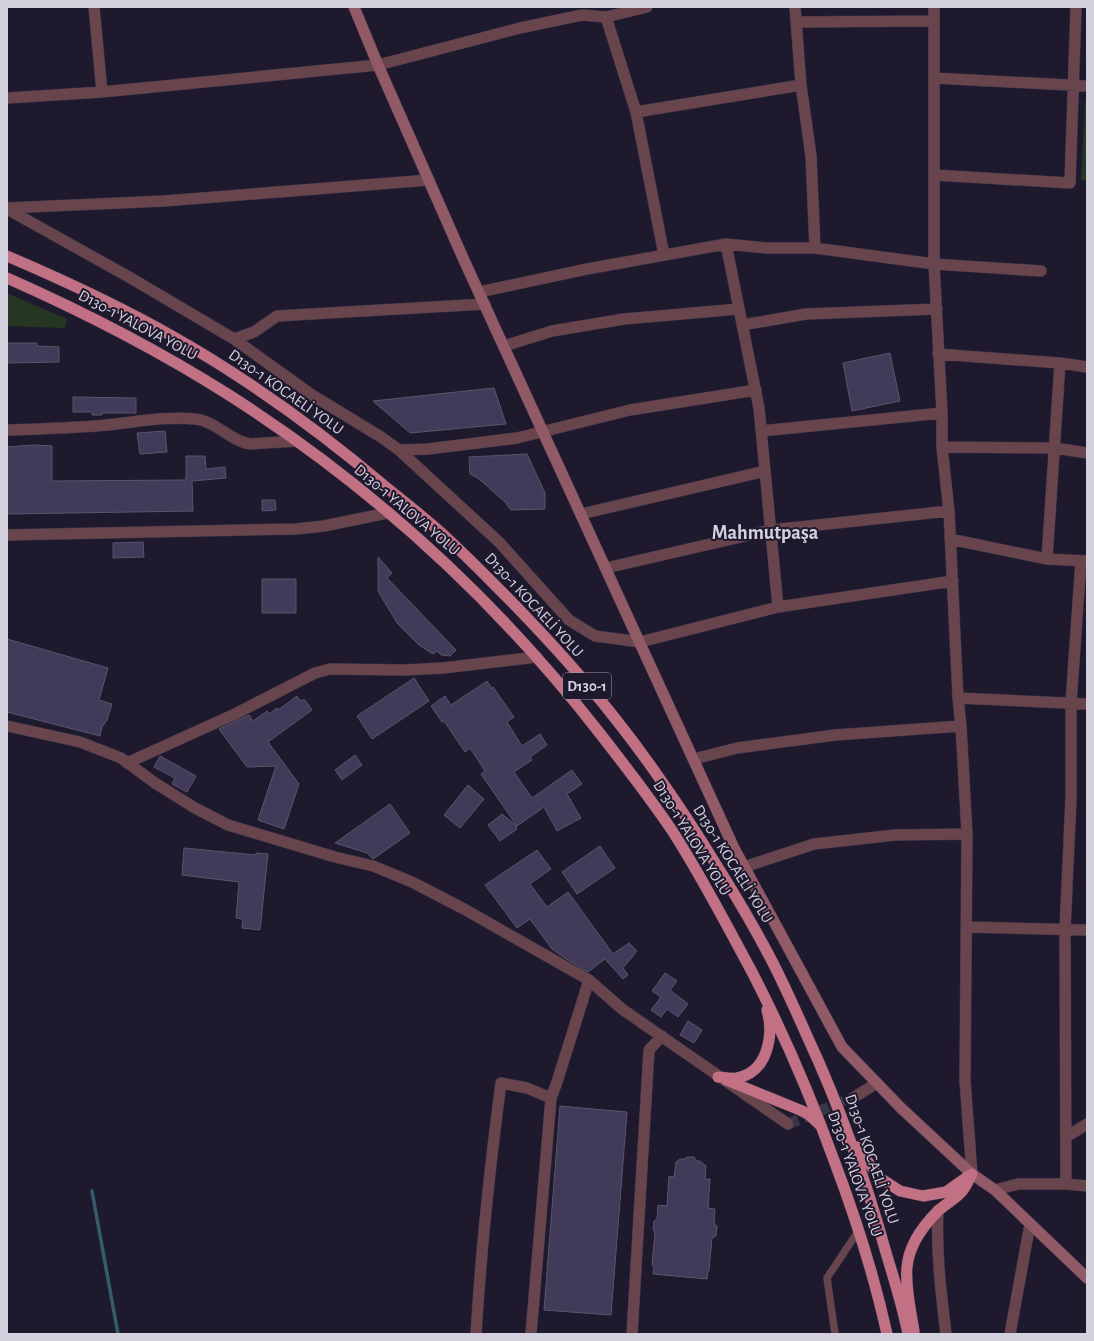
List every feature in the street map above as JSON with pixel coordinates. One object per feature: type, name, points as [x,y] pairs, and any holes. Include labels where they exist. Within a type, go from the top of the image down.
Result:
[{"type":"highway","name":"D130-1 KOCAELİ YOLU","points":[[7,256],[86,291],[175,338],[241,378],[320,434],[449,539],[514,604],[559,652],[612,715],[669,793],[710,854],[743,908],[772,961],[820,1063],[851,1140],[875,1211],[908,1334]]},
{"type":"highway","name":"D130-1 YALOVA YOLU","points":[[7,278],[89,316],[179,365],[228,395],[296,441],[335,470],[425,544],[456,573],[537,657],[576,703],[652,801],[672,831],[727,925],[786,1040],[822,1126],[859,1230],[877,1289],[887,1334]]},
{"type":"highway","points":[[718,1077],[738,1078],[756,1068],[764,1059],[770,1032],[769,1018],[759,986]]},
{"type":"highway","points":[[718,1077],[800,1110],[808,1114],[822,1126]]},
{"type":"highway","points":[[851,1140],[880,1178],[900,1191],[923,1196],[946,1192],[972,1174]]},
{"type":"highway","points":[[915,1334],[906,1277],[907,1266],[915,1242],[926,1224],[938,1210],[963,1191],[972,1174]]},
{"type":"main road","points":[[354,7],[378,65],[479,292],[734,848],[842,1047],[901,1108],[972,1174],[995,1190],[1087,1278]]},
{"type":"street","points":[[94,7],[102,92]]},
{"type":"street","points":[[7,98],[102,92],[378,65],[581,11],[606,17],[647,7]]},
{"type":"street","points":[[795,7],[800,85],[811,156],[815,248]]},
{"type":"street","points":[[934,7],[934,264],[942,413],[942,446],[949,511],[958,698],[967,834],[965,1081],[972,1174]]},
{"type":"street","points":[[934,175],[1070,183],[1072,85],[1076,7]]},
{"type":"street","points":[[606,17],[636,112],[664,255]]},
{"type":"street","points":[[796,22],[934,21]]},
{"type":"street","points":[[934,78],[1087,86]]},
{"type":"street","points":[[636,112],[800,85]]},
{"type":"street","points":[[7,209],[164,201],[429,180]]},
{"type":"street","points":[[7,209],[128,277],[234,340],[312,395],[382,437],[400,450],[499,542],[569,620],[596,636],[640,642],[778,607],[953,581]]},
{"type":"street","points":[[726,244],[759,408],[778,607]]},
{"type":"street","points":[[479,292],[587,269],[726,244],[766,248],[815,248],[934,264],[1041,271]]},
{"type":"street","points":[[234,340],[254,332],[277,316],[485,304]]},
{"type":"street","points":[[504,346],[552,331],[624,319],[739,309]]},
{"type":"street","points":[[742,325],[806,314],[936,309]]},
{"type":"street","points":[[938,354],[1060,363],[1087,367]]},
{"type":"street","points":[[1047,559],[1060,363]]},
{"type":"street","points":[[400,450],[428,449],[516,438],[630,410],[756,390]]},
{"type":"street","points":[[761,431],[942,413]]},
{"type":"street","points":[[7,430],[107,425],[190,418],[208,422],[242,443],[250,444],[296,441]]},
{"type":"street","points":[[942,446],[1055,448],[1087,452]]},
{"type":"street","points":[[581,514],[765,471]]},
{"type":"street","points":[[606,568],[770,530],[949,511]]},
{"type":"street","points":[[7,535],[296,529],[324,526],[386,512]]},
{"type":"street","points":[[950,539],[1047,559],[1084,561],[1071,703],[1071,798],[1065,930],[1066,1184]]},
{"type":"street","points":[[127,763],[235,714],[315,673],[330,669],[405,670],[443,668],[537,657]]},
{"type":"street","points":[[958,698],[1087,704]]},
{"type":"street","points":[[7,726],[80,742],[120,758],[155,784],[195,808],[228,825],[335,857],[373,866],[412,882],[464,909],[589,980],[622,1009],[718,1077],[788,1124]]},
{"type":"street","points":[[694,759],[737,748],[835,734],[961,726]]},
{"type":"street","points":[[744,867],[814,844],[895,835],[967,834]]},
{"type":"street","points":[[966,927],[1087,930]]},
{"type":"street","points":[[531,1334],[550,1098],[557,1082],[589,980]]},
{"type":"street","points":[[632,1334],[649,1050],[662,1036]]},
{"type":"street","points":[[476,1334],[480,1263],[501,1083],[526,1088],[550,1098]]},
{"type":"street","points":[[856,1096],[877,1083]]},
{"type":"street","points":[[1066,1137],[1087,1124]]},
{"type":"street","points":[[995,1190],[1018,1184],[1066,1184],[1087,1186]]},
{"type":"street","points":[[938,1210],[937,1247],[946,1334]]},
{"type":"street","points":[[1010,1334],[1030,1224]]},
{"type":"street","points":[[1075,1267],[1087,1266]]},
{"type":"lane","points":[[835,1334],[827,1278],[859,1230]]},
{"type":"green space","points":[[1085,101],[1087,101],[1087,181],[1081,180]]},
{"type":"green space","points":[[7,293],[67,319],[65,328],[7,326]]},
{"type":"building","points":[[7,343],[37,343],[37,346],[59,347],[59,362],[7,363]]},
{"type":"building","points":[[890,353],[900,401],[852,411],[843,363]]},
{"type":"building","points":[[494,388],[506,424],[410,433],[373,401]]},
{"type":"building","points":[[73,397],[136,398],[136,413],[102,413],[102,415],[92,415],[92,412],[73,412]]},
{"type":"building","points":[[165,431],[167,452],[140,454],[137,433]]},
{"type":"building","points":[[33,445],[52,446],[52,481],[186,480],[186,456],[205,456],[206,469],[225,467],[226,478],[192,481],[193,511],[7,514],[7,447]]},
{"type":"building","points":[[527,454],[545,493],[545,509],[511,510],[505,502],[478,478],[470,474],[469,457]]},
{"type":"building","points":[[262,500],[275,500],[276,510],[262,511]]},
{"type":"building","points":[[143,542],[144,557],[113,558],[113,543]]},
{"type":"building","points":[[378,557],[392,573],[387,578],[456,650],[450,656],[441,655],[437,651],[433,654],[419,645],[397,623],[378,591]]},
{"type":"building","points":[[262,579],[296,579],[296,613],[262,613]]},
{"type":"building","points":[[7,639],[108,668],[99,700],[112,704],[107,720],[102,727],[100,736],[7,712]]},
{"type":"building","points":[[414,678],[429,701],[372,739],[357,716]]},
{"type":"building","points":[[487,681],[492,689],[493,687],[514,717],[507,722],[522,746],[540,734],[547,745],[530,757],[532,760],[514,772],[532,798],[572,770],[582,784],[567,794],[581,818],[557,831],[544,807],[517,826],[481,774],[485,771],[470,748],[465,752],[444,721],[442,722],[431,706],[445,696],[451,705]]},
{"type":"building","points":[[297,696],[299,700],[305,700],[312,710],[268,742],[299,784],[284,829],[258,820],[276,766],[247,767],[219,729],[249,715],[253,721],[267,711],[269,714],[277,708],[278,710]]},
{"type":"building","points":[[355,755],[362,765],[342,780],[335,770]]},
{"type":"building","points":[[160,756],[196,776],[187,792],[172,784],[175,778],[154,767]]},
{"type":"building","points":[[468,785],[484,799],[460,828],[444,815]]},
{"type":"building","points":[[390,804],[410,833],[373,859],[367,853],[335,843]]},
{"type":"building","points":[[502,814],[517,826],[517,829],[500,841],[488,825]]},
{"type":"building","points":[[600,846],[615,868],[577,894],[562,872]]},
{"type":"building","points":[[184,848],[256,855],[256,853],[268,854],[260,930],[242,928],[243,919],[236,918],[239,882],[182,875]]},
{"type":"building","points":[[537,850],[551,869],[530,884],[547,907],[568,892],[613,954],[629,943],[637,951],[623,968],[628,975],[623,979],[605,959],[588,972],[565,958],[552,949],[530,919],[517,928],[485,885]]},
{"type":"building","points":[[665,973],[677,981],[670,990],[688,1004],[678,1017],[667,1009],[661,1017],[651,1010],[661,997],[652,991]]},
{"type":"building","points":[[688,1021],[702,1030],[694,1043],[680,1035]]},
{"type":"building","points":[[560,1106],[627,1112],[611,1315],[544,1310]]},
{"type":"building","points":[[687,1157],[694,1157],[696,1161],[700,1161],[706,1166],[705,1179],[710,1179],[708,1208],[715,1209],[714,1224],[717,1226],[716,1236],[712,1238],[707,1279],[653,1274],[654,1267],[652,1265],[655,1232],[653,1230],[654,1221],[657,1219],[658,1205],[667,1206],[669,1176],[674,1177],[676,1162]]},
{"type":"waterway","points":[[92,1191],[118,1334]]},
{"type":"tunnel","points":[[788,1124],[856,1096]]},
{"type":"district","name":"Mahmutpaşa","points":[[765,533]]}]
